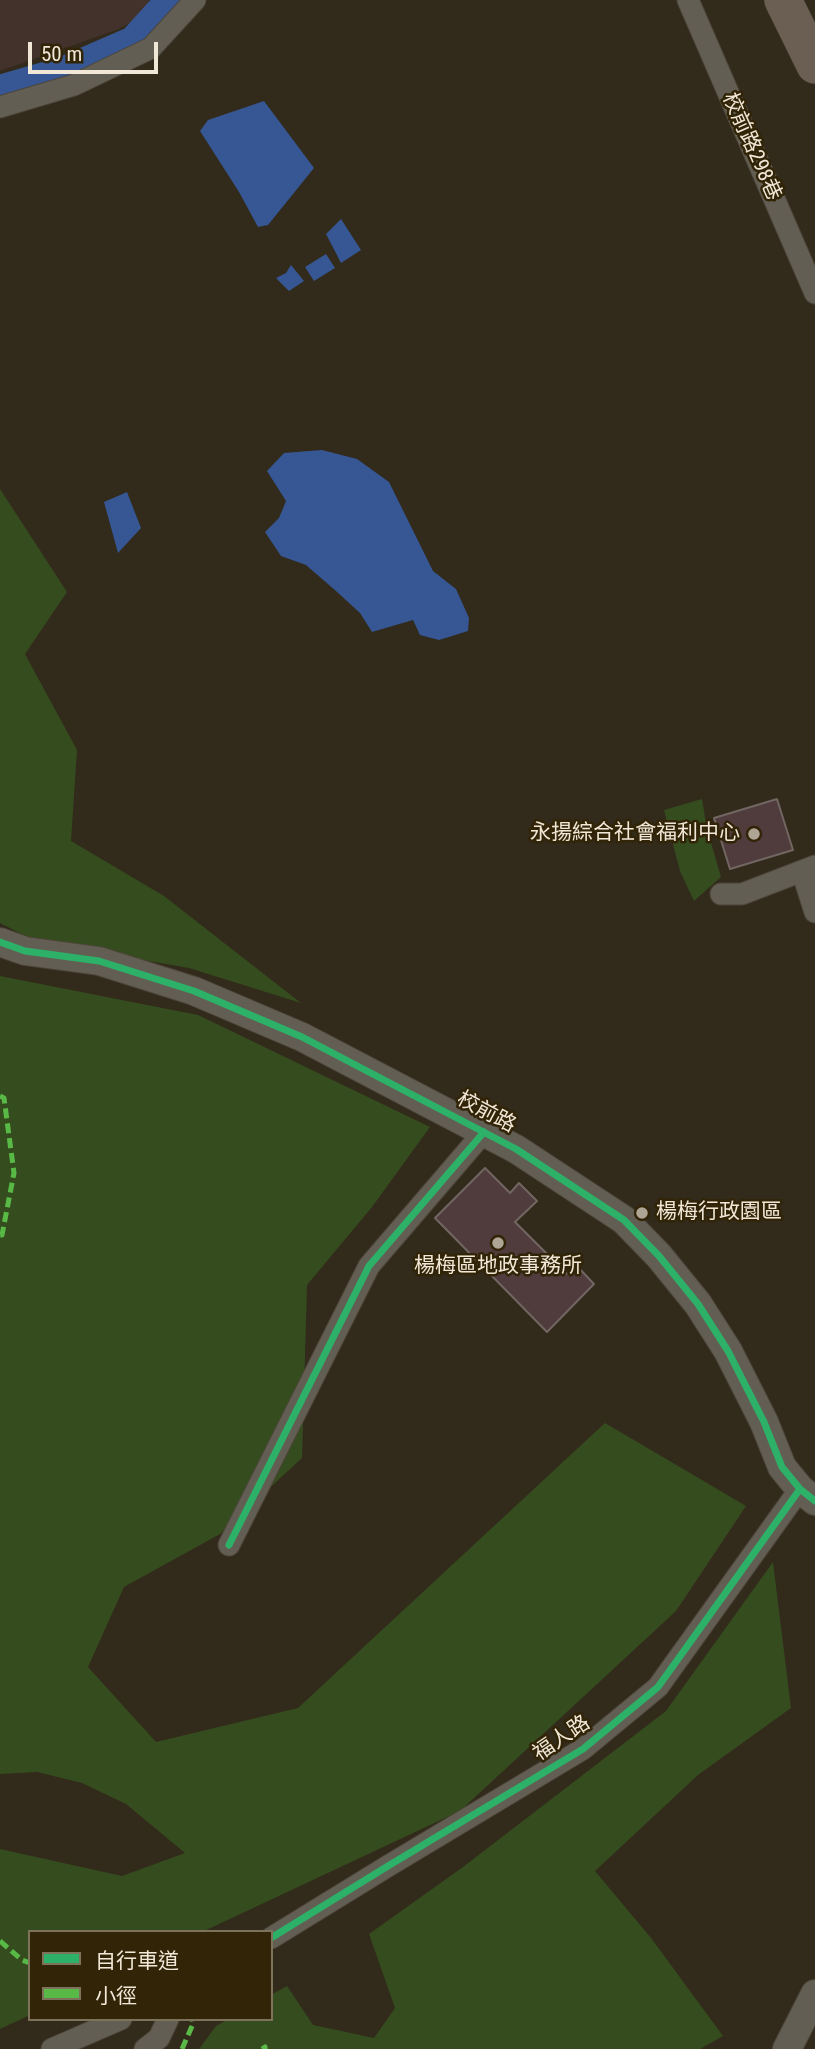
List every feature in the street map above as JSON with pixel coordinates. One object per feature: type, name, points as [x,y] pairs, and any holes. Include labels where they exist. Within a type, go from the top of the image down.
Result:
[{"type":"highway","points":[[783,0],[815,65]]},
{"type":"street","points":[[0,107],[75,85],[151,48],[195,0]]},
{"type":"street","name":"校前路298巷","points":[[688,0],[815,293]]},
{"type":"street","points":[[721,894],[742,894],[808,869],[815,912]]},
{"type":"street","name":"校前路","points":[[0,942],[25,951],[99,961],[194,991],[302,1037],[516,1149],[624,1220],[659,1256],[698,1304],[728,1351],[764,1422],[782,1468],[808,1495]]},
{"type":"street","points":[[229,1545],[369,1266],[484,1132]]},
{"type":"street","name":"福人路","points":[[273,1937],[583,1749],[658,1688],[808,1495]]},
{"type":"street","points":[[787,2049],[815,1994]]},
{"type":"street","points":[[52,2049],[116,2021]]},
{"type":"street","points":[[145,2049],[159,2038],[167,2021]]},
{"type":"shaded area","points":[[0,0],[149,0],[147,15],[116,30],[0,71]]},
{"type":"green space","points":[[0,489],[67,592],[25,654],[77,750],[71,841],[164,896],[301,1003],[189,968],[35,941],[0,923]]},
{"type":"green space","points":[[702,799],[707,829],[721,877],[694,901],[680,871],[664,810]]},
{"type":"green space","points":[[0,976],[198,1015],[430,1127],[372,1207],[307,1285],[302,1458],[220,1534],[124,1587],[88,1667],[156,1742],[298,1708],[605,1423],[746,1506],[676,1611],[460,1811],[206,1930],[28,1930],[28,2016],[0,2029],[0,1849],[122,1876],[185,1853],[126,1804],[82,1783],[37,1772],[0,1774]]},
{"type":"green space","points":[[773,1562],[791,1708],[698,1775],[595,1871],[651,1938],[723,2036],[700,2049],[199,2049],[216,2026],[225,2021],[273,2021],[273,1994],[287,1986],[313,2025],[374,2038],[395,2008],[369,1934],[463,1867],[666,1711]]},
{"type":"water","points":[[264,101],[314,168],[268,225],[258,227],[200,131],[208,120]]},
{"type":"water","points":[[341,219],[361,250],[341,263],[326,234]]},
{"type":"water","points":[[326,254],[335,268],[314,281],[305,267]]},
{"type":"water","points":[[291,265],[304,281],[289,291],[276,278],[286,273]]},
{"type":"water","points":[[322,450],[357,459],[389,482],[433,571],[456,589],[469,618],[468,631],[439,640],[420,635],[413,620],[372,632],[360,613],[306,565],[281,556],[265,532],[279,518],[286,501],[267,471],[284,453]]},
{"type":"water","points":[[127,492],[141,528],[118,553],[104,502]]},
{"type":"building","name":"永揚綜合社會福利中心","points":[[777,799],[793,850],[730,869],[714,818]]},
{"type":"building","name":"楊梅區地政事務所","points":[[485,1168],[510,1193],[519,1183],[537,1201],[515,1222],[567,1274],[576,1265],[594,1284],[547,1332],[435,1218]]},
{"type":"waterway","points":[[0,91],[65,72],[134,42],[172,0]]},
{"type":"marked path","points":[[0,1096],[4,1098],[14,1173],[0,1235]]},
{"type":"marked path","points":[[0,1941],[28,1962]]},
{"type":"marked path","points":[[182,2049],[192,2021]]},
{"type":"marked path","points":[[262,2049],[265,2049]]},
{"type":"cycle path","points":[[0,942],[25,951],[99,961],[194,991],[302,1037],[516,1149],[624,1220],[659,1256],[698,1304],[728,1351],[764,1422],[782,1467],[800,1489],[815,1501]]},
{"type":"cycle path","points":[[229,1545],[369,1266],[484,1132]]},
{"type":"cycle path","points":[[273,1937],[583,1749],[658,1687],[800,1489]]},
{"type":"place","name":"永揚綜合社會福利中心","points":[[754,834]]},
{"type":"place","name":"楊梅行政園區","points":[[642,1213]]},
{"type":"place","name":"楊梅區地政事務所","points":[[498,1243]]}]
